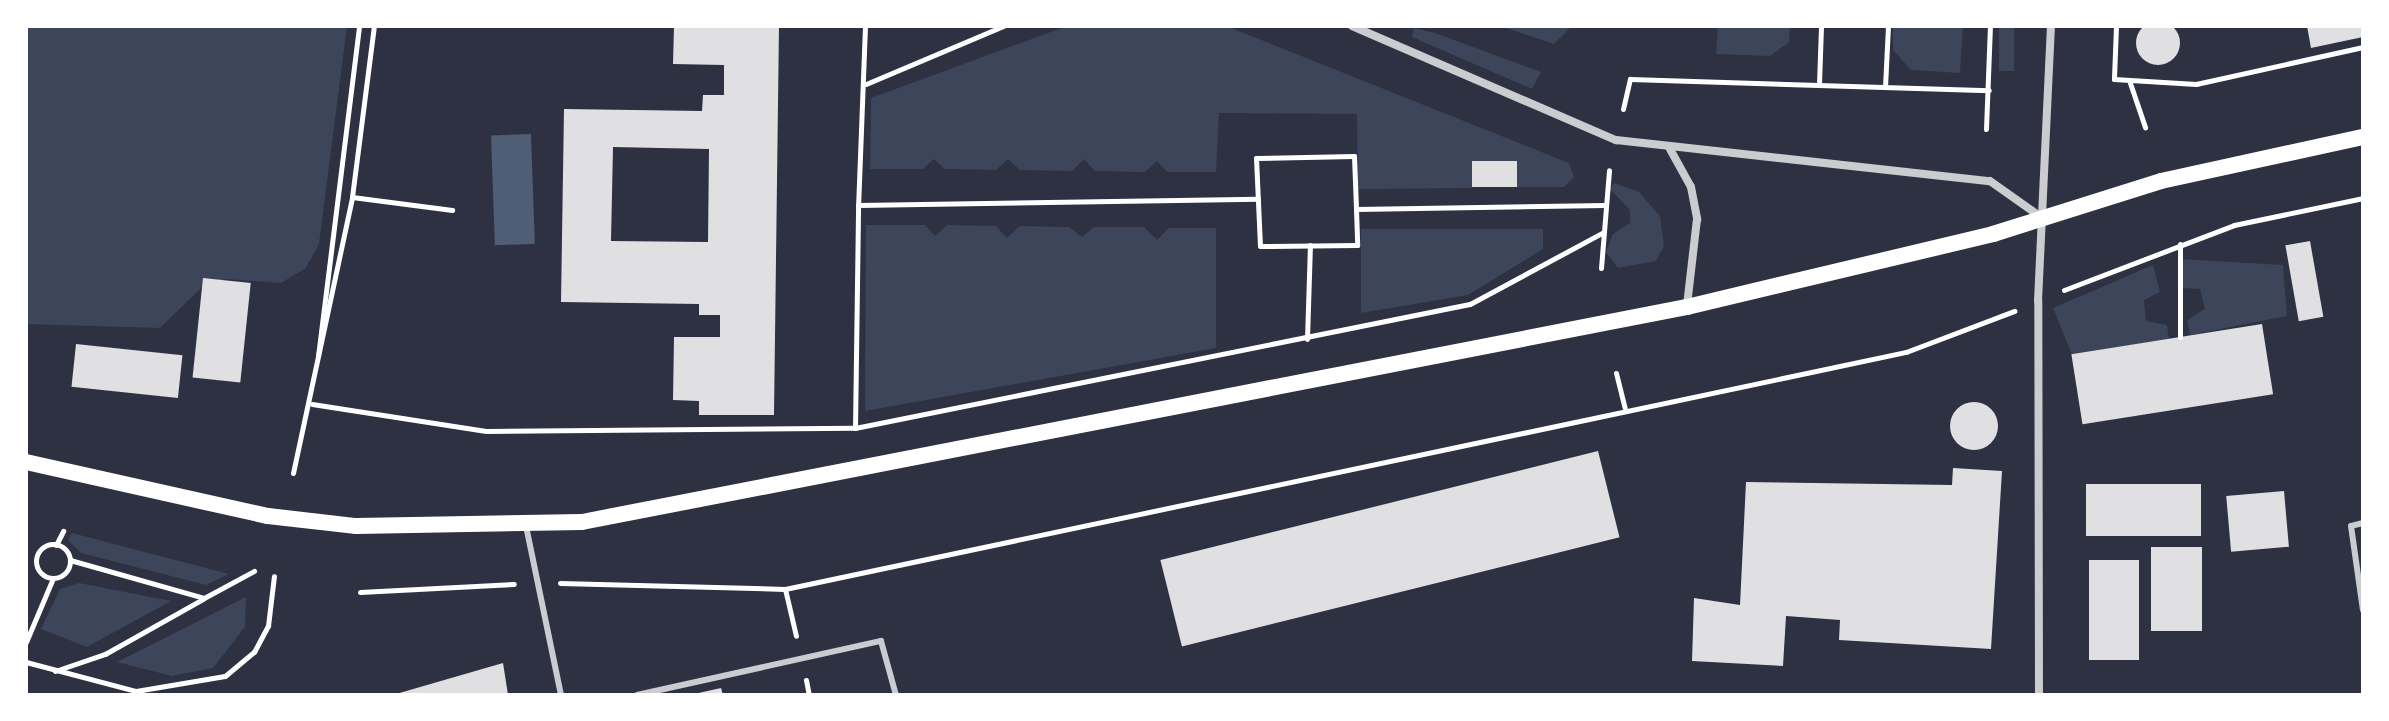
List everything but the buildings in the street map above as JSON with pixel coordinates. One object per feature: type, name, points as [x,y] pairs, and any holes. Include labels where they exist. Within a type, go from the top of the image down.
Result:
[{"type":"main road","points":[[26,462],[268,516],[356,526],[582,522],[1602,321],[1687,307],[2041,218],[2161,181],[2363,137]]},
{"type":"street","points":[[1352,26],[1616,140],[1670,149],[1990,181],[2041,218]]},
{"type":"street","points":[[2039,695],[2038,301],[2051,26]]},
{"type":"street","points":[[1670,149],[1691,187],[1697,219],[1687,307]]},
{"type":"lane","points":[[525,522],[535,583],[561,695]]},
{"type":"lane","points":[[2363,523],[2351,526],[2363,610]]},
{"type":"lane","points":[[637,695],[881,641],[896,695]]},
{"type":"path","points":[[312,404],[359,26]]},
{"type":"path","points":[[293,473],[312,404],[352,197],[374,26]]},
{"type":"path","points":[[855,428],[858,205],[866,84],[865,26]]},
{"type":"path","points":[[866,84],[1003,26]]},
{"type":"path","points":[[1819,84],[1821,26]]},
{"type":"path","points":[[1885,87],[1888,26]]},
{"type":"path","points":[[1986,129],[1990,26]]},
{"type":"path","points":[[2116,26],[2114,79],[2196,84],[2363,47]]},
{"type":"path","points":[[1623,109],[1630,79],[1989,90]]},
{"type":"path","points":[[2129,80],[2145,127]]},
{"type":"path","points":[[1354,156],[1356,209],[1357,245],[1260,246],[1256,158],[1354,156]]},
{"type":"path","points":[[1601,268],[1609,170]]},
{"type":"path","points":[[352,197],[452,210]]},
{"type":"path","points":[[360,592],[535,583],[785,589],[1625,408],[1906,352],[2180,244],[2363,198]]},
{"type":"path","points":[[858,205],[1258,199]]},
{"type":"path","points":[[1356,209],[1605,205]]},
{"type":"path","points":[[312,404],[486,431],[855,428],[1470,304],[1602,233]]},
{"type":"path","points":[[2180,244],[2180,337]]},
{"type":"path","points":[[1307,339],[1310,245]]},
{"type":"path","points":[[1616,373],[1625,408]]},
{"type":"path","points":[[36,560],[56,545],[63,531]]},
{"type":"path","points":[[56,545],[70,560],[204,598]]},
{"type":"path","points":[[26,558],[36,560],[53,578]]},
{"type":"path","points":[[26,642],[53,578],[70,560]]},
{"type":"path","points":[[54,672],[105,654],[254,571]]},
{"type":"path","points":[[26,662],[54,672],[136,691],[225,676],[254,652],[268,626],[274,576]]},
{"type":"shaded area","points":[[26,26],[347,26],[319,244],[306,268],[281,283],[226,279],[201,288],[160,328],[26,324]]},
{"type":"shaded area","points":[[1067,26],[1226,26],[1569,163],[1574,177],[1564,187],[1517,187],[1517,161],[1472,162],[1472,188],[1358,189],[1357,114],[1219,113],[1216,172],[1167,172],[1157,161],[1145,172],[1095,171],[1084,159],[1072,171],[1020,170],[1008,159],[996,170],[945,169],[934,159],[923,169],[870,169],[871,98]]},
{"type":"shaded area","points":[[1500,26],[1572,26],[1554,44]]},
{"type":"shaded area","points":[[1718,26],[1790,26],[1789,42],[1770,56],[1716,54]]},
{"type":"shaded area","points":[[1893,26],[1963,26],[1960,73],[1911,70],[1893,50]]},
{"type":"shaded area","points":[[1999,26],[2014,26],[2014,71],[1999,71]]},
{"type":"shaded area","points":[[1414,28],[1541,72],[1532,89],[1412,37]]},
{"type":"shaded area","points":[[531,134],[535,244],[495,245],[491,135]]},
{"type":"shaded area","points":[[1614,183],[1639,192],[1660,216],[1664,246],[1656,261],[1618,268],[1606,252],[1613,234],[1630,223],[1630,210],[1610,189]]},
{"type":"shaded area","points":[[866,225],[925,225],[935,236],[947,225],[996,226],[1007,238],[1020,226],[1069,227],[1082,237],[1094,227],[1144,227],[1157,240],[1169,228],[1216,228],[1216,348],[865,411]]},
{"type":"shaded area","points":[[1361,229],[1543,229],[1543,249],[1468,295],[1361,313]]},
{"type":"shaded area","points":[[2179,259],[2283,265],[2287,316],[2190,335],[2187,320],[2205,309],[2200,289],[2182,288]]},
{"type":"shaded area","points":[[2153,265],[2160,292],[2144,300],[2146,321],[2167,325],[2169,339],[2072,355],[2053,308]]},
{"type":"shaded area","points":[[72,533],[229,574],[206,585],[81,553],[68,540]]},
{"type":"shaded area","points":[[79,583],[171,601],[87,647],[41,629],[60,589]]},
{"type":"shaded area","points":[[246,597],[245,627],[213,668],[172,676],[117,662]]}]
